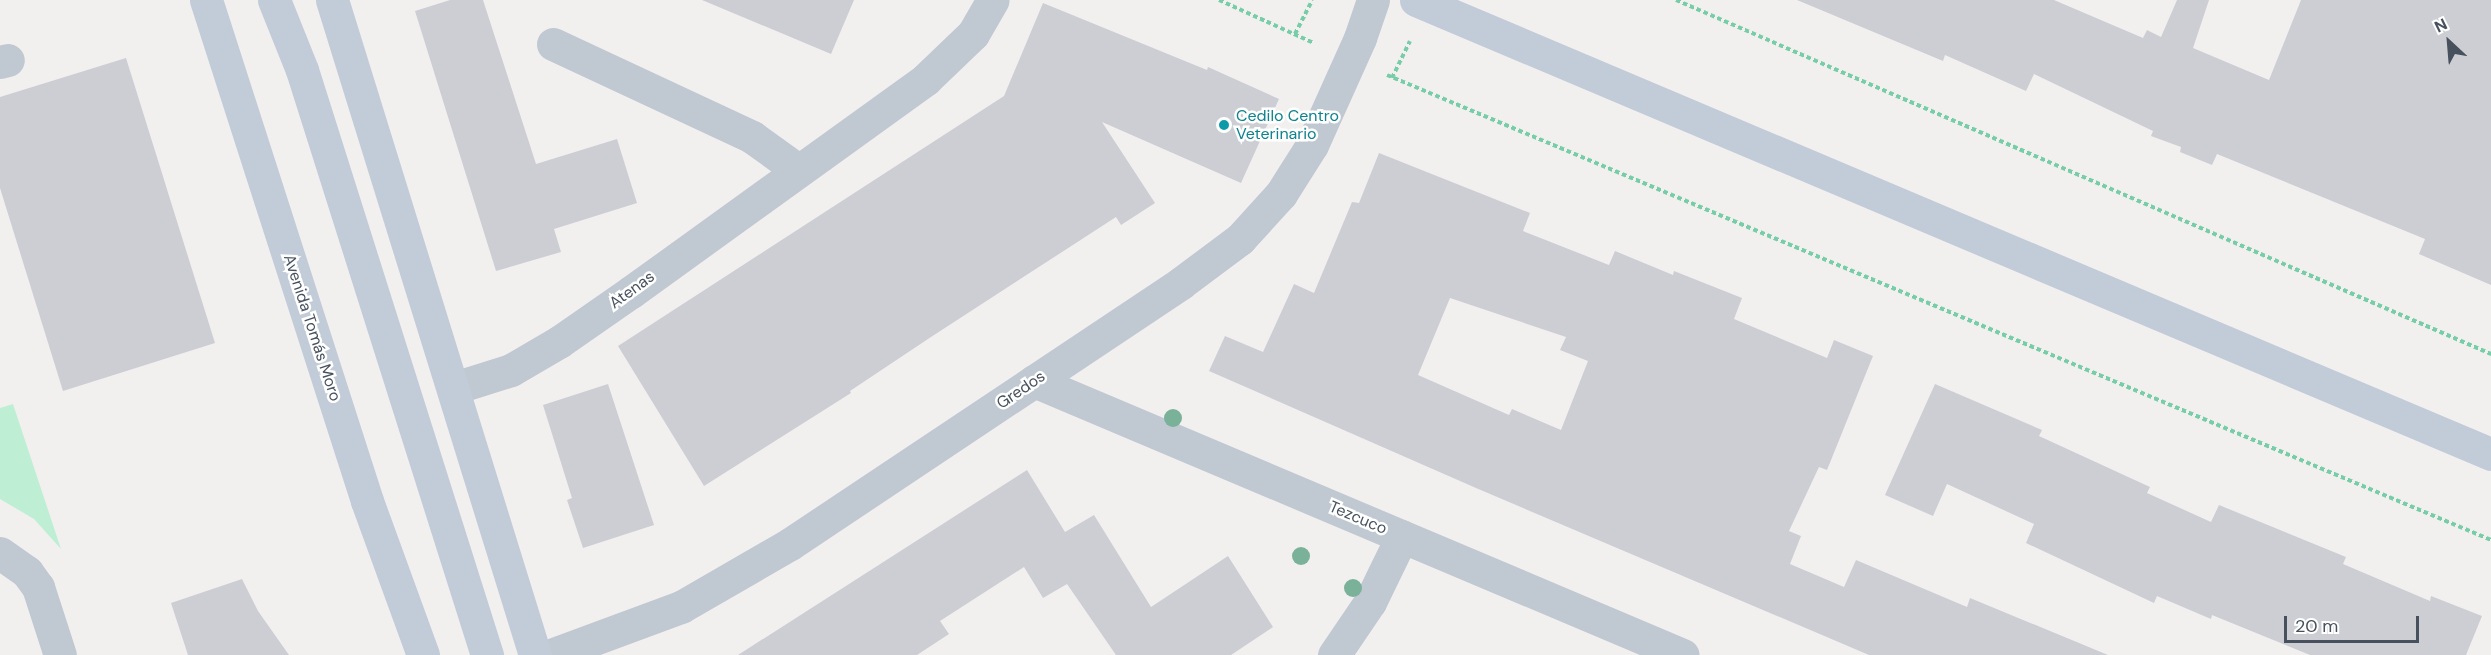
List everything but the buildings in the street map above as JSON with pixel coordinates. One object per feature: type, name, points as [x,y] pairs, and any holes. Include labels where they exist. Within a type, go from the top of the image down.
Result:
[{"type":"main road","name":"Avenida Tomás Moro","points":[[206,0],[367,501],[423,655]]},
{"type":"main road","points":[[274,0],[302,70],[487,655]]},
{"type":"main road","points":[[332,0],[535,655]]},
{"type":"main road","points":[[1416,0],[2491,454]]},
{"type":"street","name":"Atenas","points":[[454,388],[511,369],[559,342],[798,170],[943,64],[973,34],[993,0]]},
{"type":"street","name":"Gredos","points":[[551,655],[681,608],[790,544],[1180,283],[1240,239],[1281,194],[1312,145],[1373,0]]},
{"type":"street","points":[[553,44],[752,137],[798,170]]},
{"type":"street","name":"Tezcuco","points":[[1034,381],[1683,655]]},
{"type":"street","points":[[1334,655],[1370,602],[1402,536]]},
{"type":"street","points":[[0,553],[27,572],[38,587],[60,655]]},
{"type":"path","points":[[1219,0],[1350,59],[2491,540]]},
{"type":"path","points":[[1295,34],[1312,0]]},
{"type":"path","points":[[1676,0],[2491,354]]},
{"type":"green space","points":[[13,404],[61,549],[34,519],[0,499],[0,408]]},
{"type":"place","name":"Cedilo Centro Veterinario","points":[[1224,125]]}]
